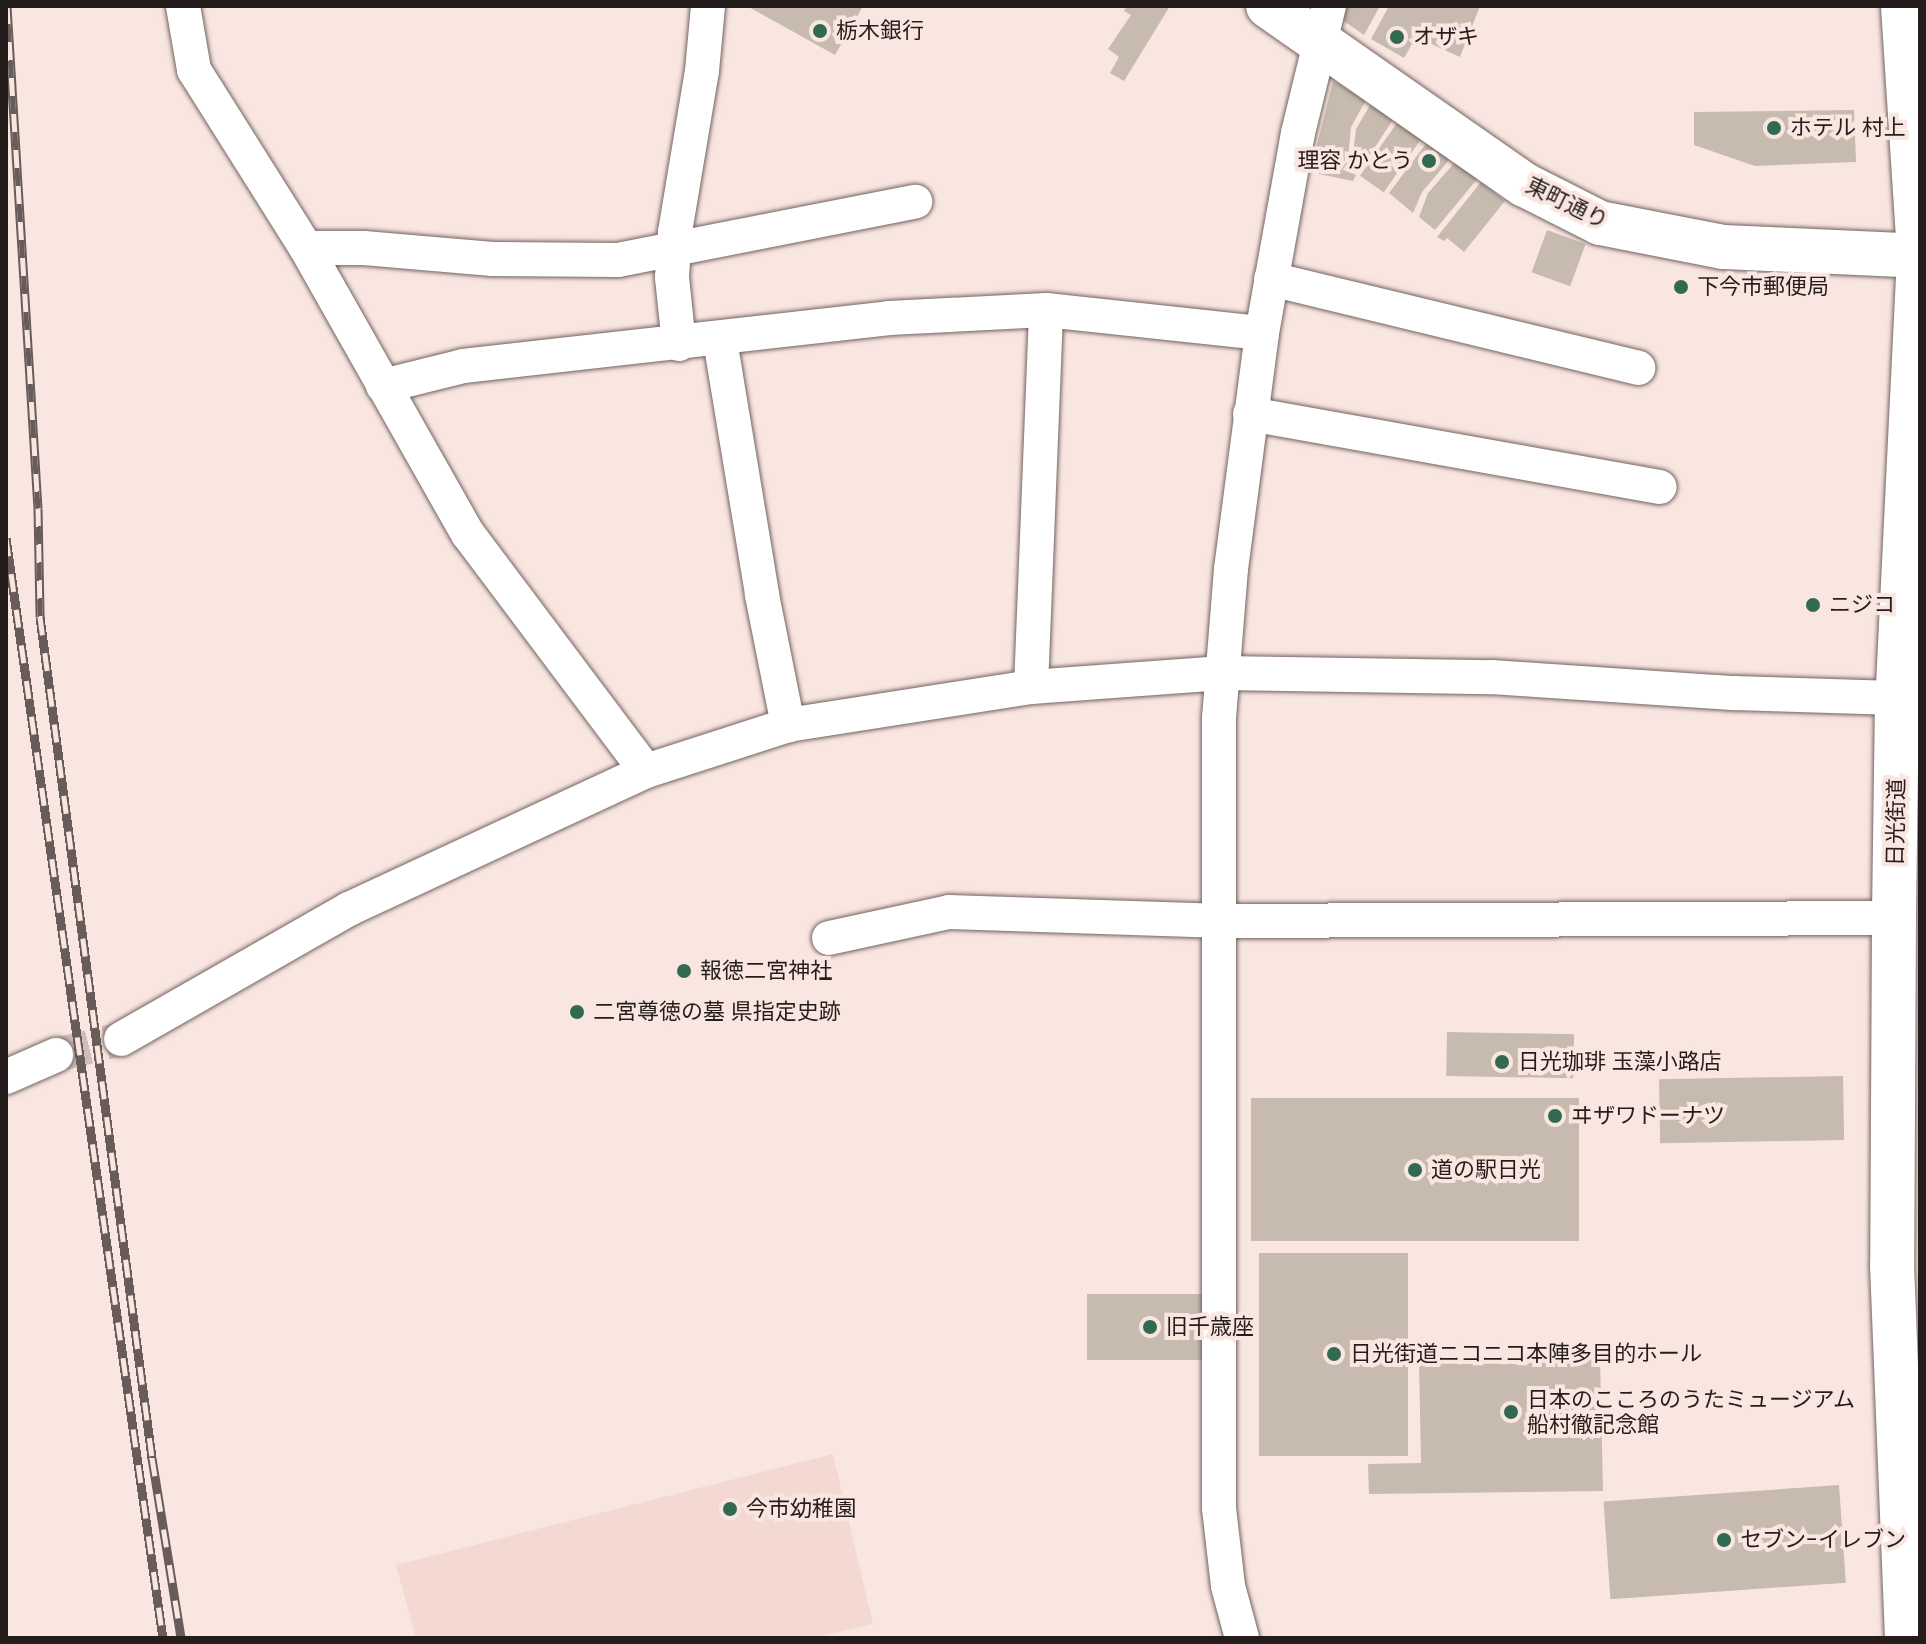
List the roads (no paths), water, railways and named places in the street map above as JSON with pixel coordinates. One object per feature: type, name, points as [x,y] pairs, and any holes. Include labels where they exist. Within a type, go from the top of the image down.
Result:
[{"type":"main road","name":"東町通り","points":[[1268,6],[1325,23],[1525,185],[1600,223],[1724,247],[1919,256]]},
{"type":"main road","name":"日光街道","points":[[1907,1638],[1892,1265],[1894,918],[1908,699],[1919,256],[1910,30]]},
{"type":"street","points":[[183,6],[194,70],[306,248],[468,534],[646,771]]},
{"type":"street","points":[[679,344],[672,277],[674,249],[702,71],[708,6]]},
{"type":"street","points":[[1242,1638],[1228,1586],[1219,1508],[1216,921],[1222,673],[1250,414],[1262,333],[1298,133],[1325,23]]},
{"type":"street","points":[[306,248],[364,248],[493,259],[602,260],[915,202]]},
{"type":"street","points":[[1271,279],[1638,368]]},
{"type":"street","points":[[383,386],[463,366],[720,340],[889,318],[1046,310],[1262,333]]},
{"type":"street","points":[[1031,687],[1046,310]]},
{"type":"street","points":[[720,340],[762,595],[788,725]]},
{"type":"street","points":[[1250,414],[1660,487]]},
{"type":"street","points":[[121,1039],[349,909],[646,771],[788,725],[1031,687],[1222,673],[1491,677],[1908,699]]},
{"type":"street","points":[[829,938],[949,912],[1216,921],[1894,918]]},
{"type":"street","points":[[6,1077],[56,1055]]},
{"type":"tunnel","points":[[56,1055],[121,1039]]},
{"type":"railway","points":[[7,6],[38,508],[40,617],[152,1458],[181,1638]]},
{"type":"railway","points":[[6,538],[163,1638]]},
{"type":"place","name":"栃木銀行","points":[[820,31]]},
{"type":"place","name":"オザキ","points":[[1397,37]]},
{"type":"place","name":"ホテル 村上","points":[[1774,128]]},
{"type":"place","name":"理容 かとう","points":[[1429,161]]},
{"type":"place","name":"下今市郵便局","points":[[1681,287]]},
{"type":"place","name":"ニジコ","points":[[1813,605]]},
{"type":"place","name":"報徳二宮神社","points":[[684,971]]},
{"type":"place","name":"二宮尊徳の墓 県指定史跡","points":[[577,1012]]},
{"type":"place","name":"日光珈琲 玉藻小路店","points":[[1502,1062]]},
{"type":"place","name":"ヰザワドーナツ","points":[[1555,1116]]},
{"type":"place","name":"道の駅日光","points":[[1415,1170]]},
{"type":"place","name":"旧千歳座","points":[[1150,1327]]},
{"type":"place","name":"日光街道ニコニコ本陣多目的ホール","points":[[1334,1354]]},
{"type":"place","name":"日本のこころのうたミュージアム 船村徹記念館","points":[[1511,1412]]},
{"type":"place","name":"今市幼稚園","points":[[730,1509]]},
{"type":"place","name":"セブン-イレブン","points":[[1724,1540]]}]
